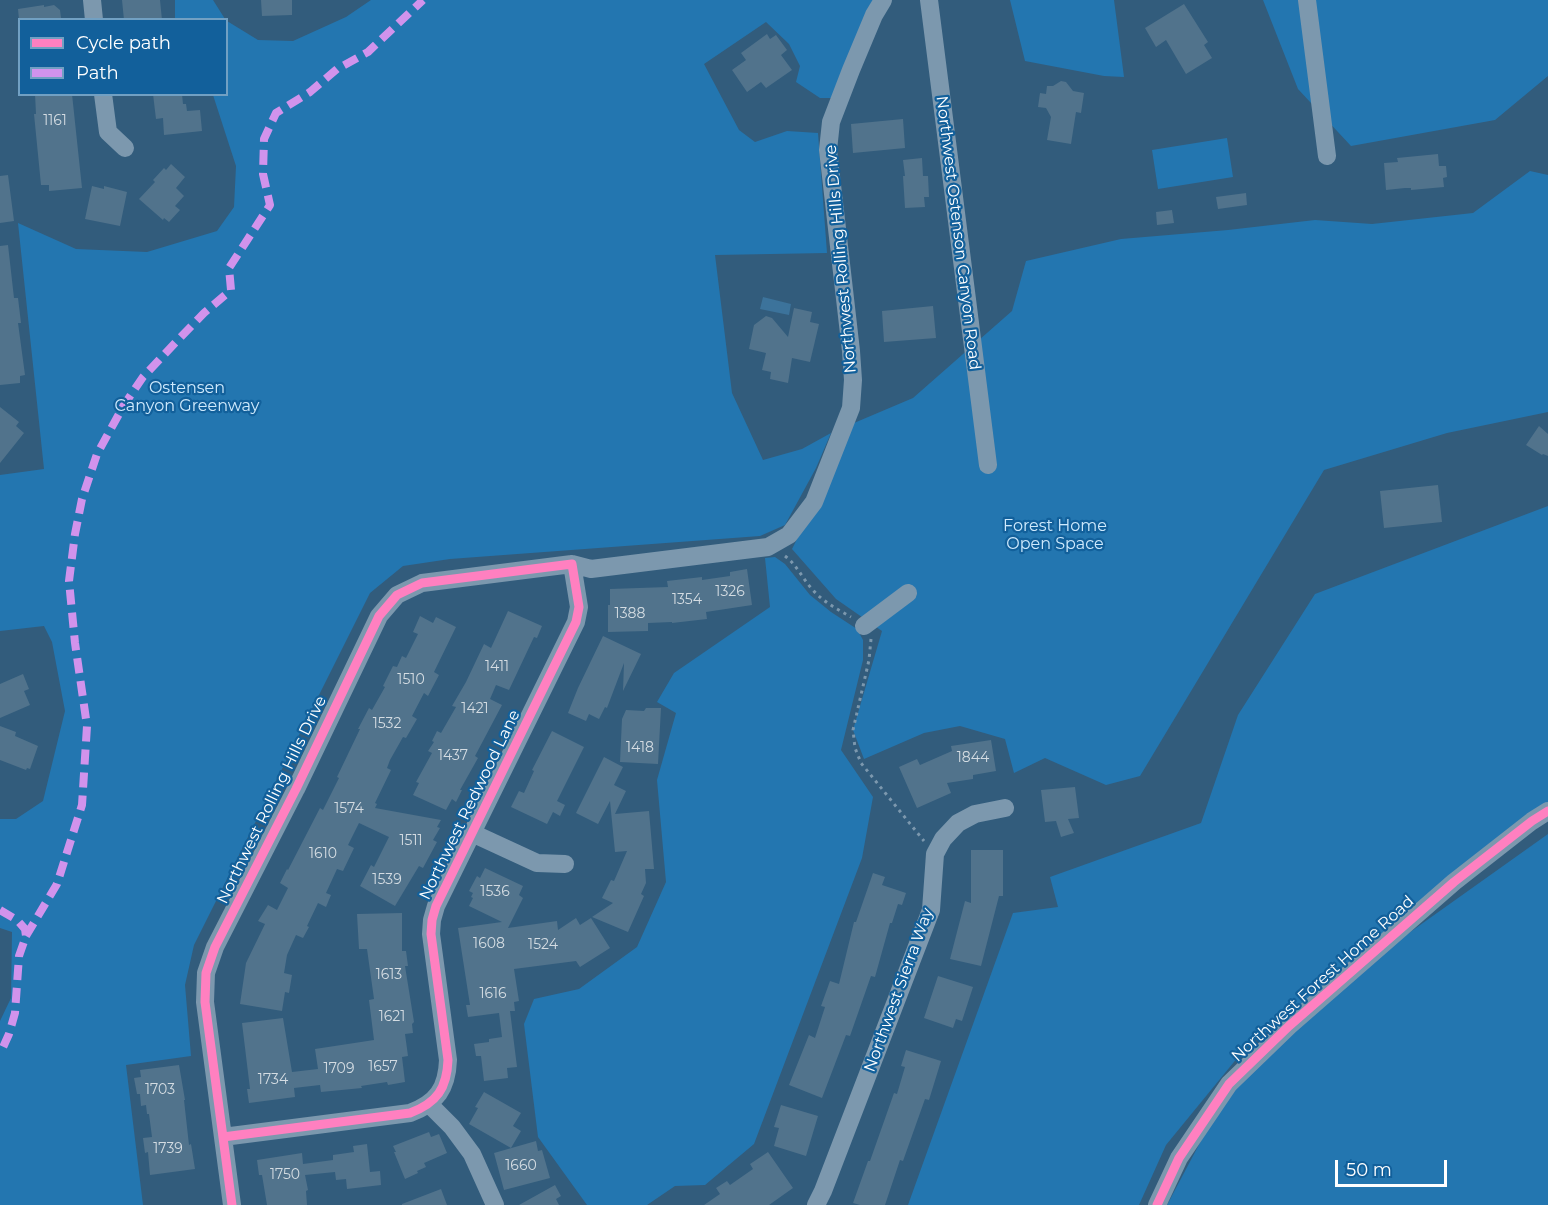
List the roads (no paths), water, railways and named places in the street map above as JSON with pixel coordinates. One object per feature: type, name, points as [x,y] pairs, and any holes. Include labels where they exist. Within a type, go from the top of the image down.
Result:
[{"type":"street","points":[[92,0],[94,18]]},
{"type":"street","name":"Northwest Rolling Hills Drive","points":[[232,1205],[205,1002],[206,973],[215,947],[296,789],[379,616],[397,595],[422,583],[572,564],[591,568],[768,547],[789,535],[814,502],[851,408],[853,380],[828,150],[831,122],[850,70],[883,0]]},
{"type":"street","name":"Northwest Ostenson Canyon Road","points":[[929,0],[988,465]]},
{"type":"street","points":[[1307,0],[1327,156]]},
{"type":"street","points":[[103,96],[108,132],[125,148]]},
{"type":"street","name":"Northwest Redwood Lane","points":[[429,1104],[443,1087],[448,1059],[431,934],[432,920],[436,906],[576,622],[579,607],[572,564]]},
{"type":"street","points":[[864,626],[908,593]]},
{"type":"street","name":"Northwest Sierra Way","points":[[817,1205],[931,910],[935,854],[958,823],[975,814],[1005,808]]},
{"type":"street","name":"Northwest Forest Home Road","points":[[1157,1205],[1179,1158],[1229,1084],[1289,1026],[1446,889],[1548,811]]},
{"type":"street","points":[[472,833],[537,863],[565,864]]},
{"type":"street","points":[[223,1137],[410,1113],[429,1104],[452,1127],[472,1154],[495,1205]]},
{"type":"park label","name":"Ostensen Canyon Greenway","points":[[187,397]]},
{"type":"park label","name":"Forest Home Open Space","points":[[1055,535]]}]
